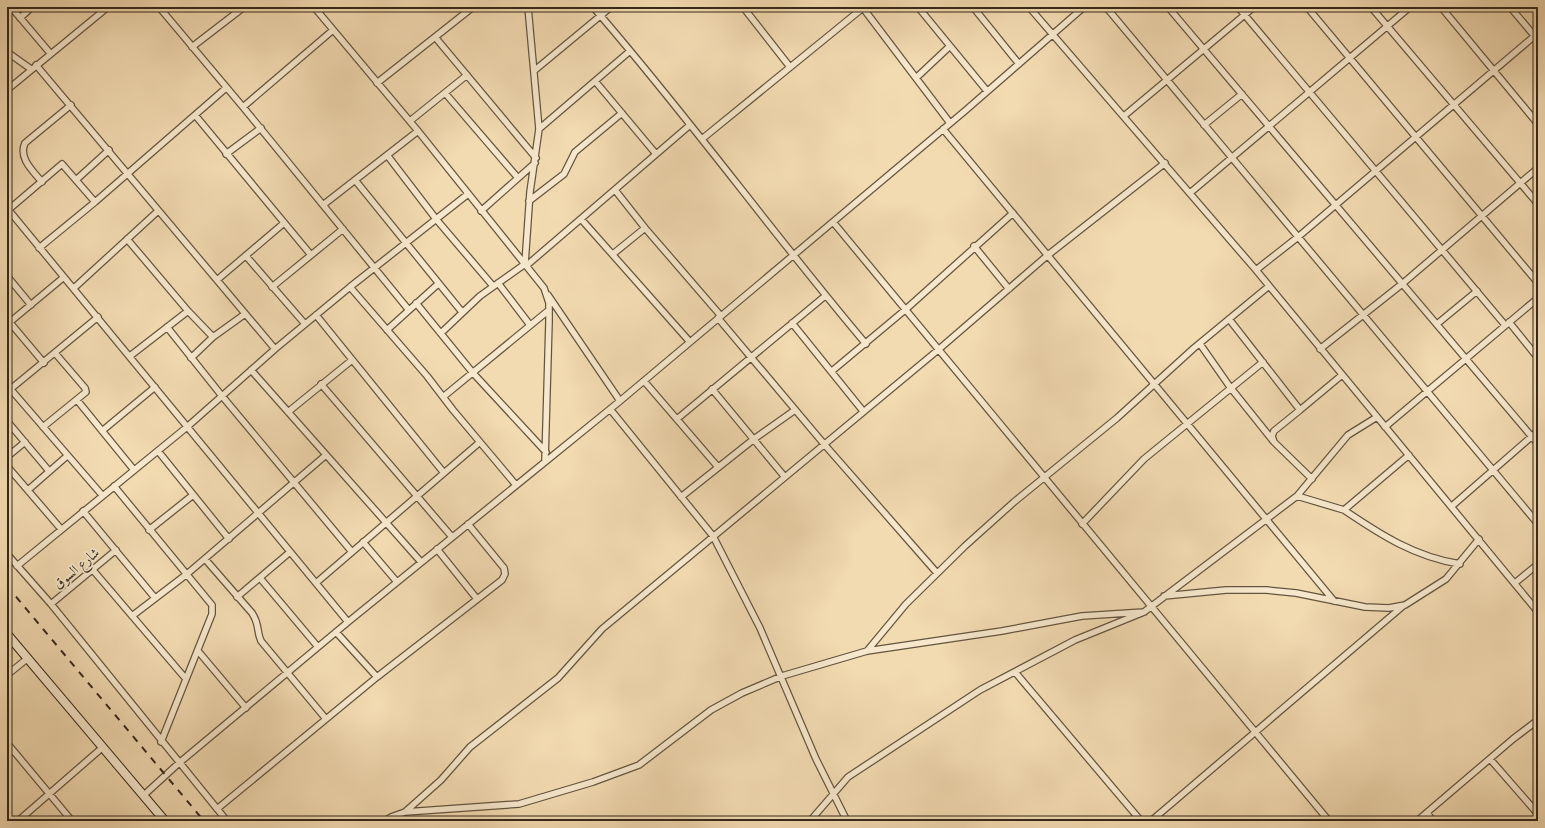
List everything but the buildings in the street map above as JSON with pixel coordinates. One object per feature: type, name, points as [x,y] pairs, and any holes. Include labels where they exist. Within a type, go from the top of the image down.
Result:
[{"type":"street","points":[[11,7],[50,53]]},
{"type":"street","points":[[20,18],[32,7]]},
{"type":"street","points":[[7,90],[100,9],[108,7]]},
{"type":"street","points":[[159,7],[226,88],[244,107],[408,309]]},
{"type":"street","points":[[192,47],[244,7]]},
{"type":"street","points":[[314,7],[410,121],[544,288],[620,401]]},
{"type":"street","points":[[461,7],[466,13]]},
{"type":"street","points":[[377,83],[473,7]]},
{"type":"street","points":[[525,265],[529,201],[536,160],[539,129],[535,70],[528,7]]},
{"type":"street","points":[[593,7],[702,139],[794,254],[825,296],[866,344]]},
{"type":"street","points":[[535,70],[611,7]]},
{"type":"street","points":[[743,7],[790,67]]},
{"type":"street","points":[[702,139],[863,7],[950,124]]},
{"type":"street","points":[[918,7],[987,91]]},
{"type":"street","points":[[973,7],[1019,64]]},
{"type":"street","points":[[1029,7],[1256,270],[1538,612]]},
{"type":"street","points":[[144,795],[179,762],[348,622],[644,381],[950,124],[1054,35],[1084,7]]},
{"type":"street","points":[[1106,7],[1538,524]]},
{"type":"street","points":[[1168,7],[1538,444]]},
{"type":"street","points":[[1238,7],[1376,169],[1477,291],[1538,358]]},
{"type":"street","points":[[1124,116],[1254,7]]},
{"type":"street","points":[[1308,7],[1538,283]]},
{"type":"street","points":[[1371,7],[1538,204]]},
{"type":"street","points":[[1190,193],[1410,7]]},
{"type":"street","points":[[1441,7],[1538,124]]},
{"type":"street","points":[[1256,270],[1298,237],[1376,169],[1537,36],[1510,7]]},
{"type":"street","points":[[244,107],[333,30]]},
{"type":"street","points":[[435,37],[536,160]]},
{"type":"street","points":[[916,78],[950,46]]},
{"type":"street","points":[[539,129],[630,51]]},
{"type":"street","points":[[7,52],[31,69]]},
{"type":"street","points":[[36,65],[109,150],[126,174],[275,349]]},
{"type":"street","points":[[410,121],[467,75]]},
{"type":"street","points":[[594,81],[656,154]]},
{"type":"street","points":[[39,248],[95,202],[226,88]]},
{"type":"street","points":[[445,93],[518,178]]},
{"type":"street","points":[[1204,125],[1242,94]]},
{"type":"street","points":[[42,182],[24,159],[22,151],[23,146],[71,105]]},
{"type":"street","points":[[529,201],[564,174],[575,152],[622,113]]},
{"type":"street","points":[[195,115],[311,255]]},
{"type":"street","points":[[441,333],[462,312],[496,284],[525,265],[690,125]]},
{"type":"street","points":[[226,154],[261,128]]},
{"type":"street","points":[[943,129],[1334,600]]},
{"type":"street","points":[[323,205],[418,131]]},
{"type":"street","points":[[76,180],[109,150]]},
{"type":"street","points":[[387,155],[436,219],[496,284],[530,325]]},
{"type":"street","points":[[481,211],[536,160]]},
{"type":"street","points":[[405,812],[441,780],[470,747],[558,678],[602,629],[784,476],[938,350],[1048,255],[1165,163]]},
{"type":"street","points":[[95,202],[63,164],[7,210],[74,288],[348,622]]},
{"type":"street","points":[[1320,349],[1402,284],[1538,168]]},
{"type":"street","points":[[355,180],[462,312]]},
{"type":"street","points":[[615,190],[795,410],[937,573]]},
{"type":"street","points":[[17,566],[187,427],[275,349],[350,286],[468,194]]},
{"type":"street","points":[[74,288],[158,211]]},
{"type":"street","points":[[832,371],[905,310],[974,246],[1013,213]]},
{"type":"street","points":[[581,219],[690,342]]},
{"type":"street","points":[[833,222],[1329,821]]},
{"type":"street","points":[[217,280],[284,223]]},
{"type":"street","points":[[613,254],[645,228]]},
{"type":"street","points":[[272,287],[343,229]]},
{"type":"street","points":[[127,239],[188,311],[213,337]]},
{"type":"street","points":[[974,246],[1009,289]]},
{"type":"street","points":[[246,256],[305,324]]},
{"type":"street","points":[[7,276],[31,305]]},
{"type":"street","points":[[44,363],[8,321],[31,305],[64,277]]},
{"type":"street","points":[[387,330],[408,309],[438,284]]},
{"type":"street","points":[[350,286],[516,485]]},
{"type":"street","points":[[867,651],[906,604],[965,546],[1269,286]]},
{"type":"street","points":[[544,288],[549,310],[546,460]]},
{"type":"street","points":[[1437,324],[1477,291]]},
{"type":"street","points":[[677,419],[825,296]]},
{"type":"street","points":[[1385,427],[1538,298]]},
{"type":"street","points":[[416,303],[473,373],[546,452]]},
{"type":"street","points":[[443,397],[549,310]]},
{"type":"street","points":[[130,356],[188,311]]},
{"type":"street","points":[[191,358],[213,337],[245,314]]},
{"type":"street","points":[[316,315],[444,473]]},
{"type":"street","points":[[98,317],[44,363],[8,389],[102,495]]},
{"type":"street","points":[[1229,319],[1300,410]]},
{"type":"street","points":[[792,323],[863,411]]},
{"type":"street","points":[[167,327],[222,396],[352,552]]},
{"type":"street","points":[[1200,344],[1230,387],[1274,442],[1312,479]]},
{"type":"street","points":[[43,428],[86,392],[55,353]]},
{"type":"street","points":[[288,412],[352,360]]},
{"type":"street","points":[[1082,524],[1144,459],[1230,387],[1263,362]]},
{"type":"street","points":[[251,370],[421,562]]},
{"type":"street","points":[[1274,442],[1272,436],[1274,432],[1342,375]]},
{"type":"street","points":[[644,381],[718,467]]},
{"type":"street","points":[[321,384],[452,537]]},
{"type":"street","points":[[102,431],[155,387]]},
{"type":"street","points":[[712,389],[784,476]]},
{"type":"street","points":[[77,400],[134,470]]},
{"type":"street","points":[[610,409],[713,536],[760,628],[782,676],[816,759],[847,821]]},
{"type":"street","points":[[681,497],[754,439],[795,410]]},
{"type":"street","points":[[810,821],[848,777],[980,690],[1075,640],[1144,612],[1163,596],[1297,496],[1332,452],[1348,435],[1377,417]]},
{"type":"street","points":[[7,421],[49,471]]},
{"type":"street","points":[[1452,506],[1538,431]]},
{"type":"street","points":[[7,458],[25,442]]},
{"type":"street","points":[[316,582],[480,442]]},
{"type":"street","points":[[158,451],[229,539]]},
{"type":"street","points":[[132,616],[187,574],[259,514],[326,455]]},
{"type":"street","points":[[1344,510],[1409,455]]},
{"type":"street","points":[[28,490],[67,456]]},
{"type":"street","points":[[7,466],[61,529]]},
{"type":"street","points":[[114,486],[212,605],[212,614],[161,742]]},
{"type":"street","points":[[149,530],[193,495]]},
{"type":"street","points":[[1297,496],[1344,510],[1383,537],[1416,553],[1443,562],[1460,564]]},
{"type":"street","points":[[83,511],[155,598]]},
{"type":"street","points":[[217,809],[377,677],[502,580],[505,574],[504,568],[468,524]]},
{"type":"street","points":[[1151,821],[1405,605],[1446,579],[1460,564],[1479,539]]},
{"type":"street","points":[[363,542],[397,582]]},
{"type":"street","points":[[437,549],[477,599]]},
{"type":"street","name":"شارع السوق","points":[[51,604],[116,550]]},
{"type":"street","points":[[237,597],[290,552]]},
{"type":"street","points":[[7,554],[51,604],[161,742],[227,821]]},
{"type":"street","points":[[206,558],[258,622],[258,632],[261,641],[326,719]]},
{"type":"street","points":[[1515,583],[1538,564]]},
{"type":"street","points":[[92,569],[186,679]]},
{"type":"street","points":[[260,578],[318,647]]},
{"type":"street","points":[[1163,596],[1226,590],[1266,590],[1296,593],[1365,606],[1389,608],[1405,605]]},
{"type":"street","points":[[385,821],[405,812],[519,804],[593,782],[639,765],[711,710],[742,693],[782,676],[867,651],[1082,616],[1144,612]]},
{"type":"street","points":[[336,632],[377,677]]},
{"type":"street","points":[[7,634],[165,821]]},
{"type":"street","points":[[198,651],[246,708]]},
{"type":"street","points":[[7,675],[28,658]]},
{"type":"street","points":[[1015,672],[1141,821]]},
{"type":"street","points":[[1417,821],[1538,720]]},
{"type":"street","points":[[7,744],[72,821]]},
{"type":"street","points":[[18,821],[103,747]]},
{"type":"street","points":[[1490,759],[1538,814]]},
{"type":"street","points":[[1427,813],[1433,821]]},
{"type":"railway","points":[[7,586],[204,821]]}]
